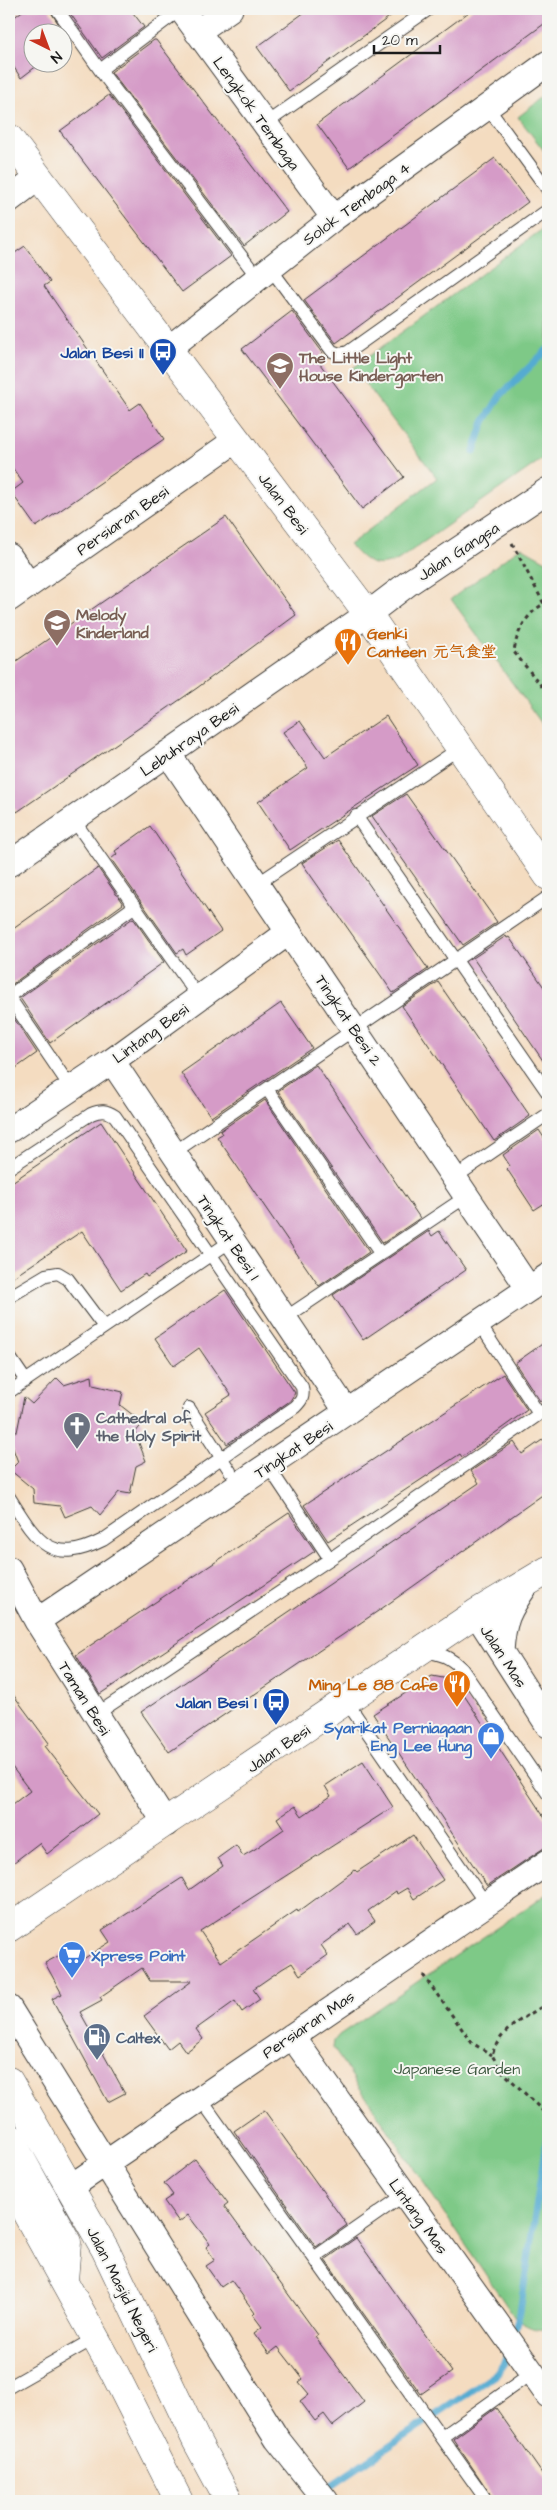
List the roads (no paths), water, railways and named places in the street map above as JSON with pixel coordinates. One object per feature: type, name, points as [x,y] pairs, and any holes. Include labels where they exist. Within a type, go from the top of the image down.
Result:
[{"type":"main road","name":"Jalan Besi","points":[[9,138],[368,614],[548,876]]},
{"type":"main road","name":"Jalan Besi","points":[[9,1928],[166,1824],[476,1613],[509,1592],[526,1585],[548,1570]]},
{"type":"main road","name":"Jalan Masjid Negeri","points":[[9,2081],[69,2188],[106,2249],[196,2440],[229,2501]]},
{"type":"main road","points":[[9,2137],[67,2242],[64,2281]]},
{"type":"main road","points":[[9,2182],[95,2338],[179,2501]]},
{"type":"street","name":"Lengkok Tembaga","points":[[181,9],[334,218]]},
{"type":"street","points":[[198,32],[230,9]]},
{"type":"street","name":"Solok Tembaga 4","points":[[168,349],[334,218],[548,63]]},
{"type":"street","points":[[9,200],[38,178]]},
{"type":"street","name":"Persiaran Besi","points":[[9,599],[236,440]]},
{"type":"street","name":"Jalan Gangsa","points":[[368,614],[410,582],[502,523],[548,490]]},
{"type":"street","points":[[9,556],[29,585]]},
{"type":"street","name":"Lebuhraya Besi","points":[[9,864],[368,614]]},
{"type":"street","name":"Tingkat Besi 2","points":[[168,753],[357,1030],[460,1187],[538,1282]]},
{"type":"street","name":"Lintang Besi","points":[[9,1130],[112,1061],[289,932]]},
{"type":"street","name":"Tingkat Besi 1","points":[[112,1061],[231,1242],[285,1318],[347,1412]]},
{"type":"street","name":"Tingkat Besi","points":[[36,1621],[538,1282]]},
{"type":"street","name":"Taman Besi","points":[[9,1569],[36,1621],[166,1824]]},
{"type":"street","points":[[501,1652],[503,1626],[511,1606],[526,1585]]},
{"type":"street","name":"Jalan Mas","points":[[476,1613],[548,1725]]},
{"type":"street","name":"Persiaran Mas","points":[[69,2188],[548,1862]]},
{"type":"street","points":[[9,2008],[277,2438],[326,2501]]},
{"type":"street","name":"Lintang Mas","points":[[292,2036],[498,2326],[540,2367],[548,2395]]},
{"type":"lane","points":[[57,9],[100,70],[264,273],[332,351],[340,354],[348,352],[548,210]]},
{"type":"lane","points":[[100,70],[181,9]]},
{"type":"lane","points":[[265,124],[429,9]]},
{"type":"lane","points":[[488,108],[548,190]]},
{"type":"lane","points":[[257,884],[460,748]]},
{"type":"lane","points":[[356,816],[548,1093]]},
{"type":"lane","points":[[74,819],[199,998]]},
{"type":"lane","points":[[173,1153],[457,962],[548,897]]},
{"type":"lane","points":[[71,1088],[9,996],[135,906]]},
{"type":"lane","points":[[267,1089],[380,1253]]},
{"type":"lane","points":[[9,1168],[91,1114],[108,1111],[121,1124],[302,1387],[304,1394],[302,1401],[103,1540],[72,1552],[54,1550],[40,1540],[28,1527],[9,1497]]},
{"type":"lane","points":[[285,1318],[380,1253],[548,1114]]},
{"type":"lane","points":[[9,1392],[231,1242]]},
{"type":"lane","points":[[9,1297],[46,1275],[58,1273],[68,1279],[104,1327]]},
{"type":"lane","points":[[96,1715],[330,1559],[544,1411],[479,1323]]},
{"type":"lane","points":[[9,1356],[26,1381]]},
{"type":"lane","points":[[188,1408],[230,1470]]},
{"type":"lane","points":[[268,1466],[330,1559]]},
{"type":"lane","points":[[419,1651],[440,1653],[453,1660],[462,1669],[548,1794]]},
{"type":"lane","points":[[346,1701],[486,1904]]},
{"type":"lane","points":[[200,2098],[488,2501]]},
{"type":"lane","points":[[315,2257],[404,2195]]},
{"type":"lane","points":[[9,2388],[95,2338]]},
{"type":"lane","points":[[440,2434],[540,2367]]},
{"type":"waterway","points":[[474,451],[484,422],[500,396],[548,349]]},
{"type":"waterway","points":[[513,2336],[520,2312],[548,2130]]},
{"type":"waterway","points":[[308,2501],[498,2373],[505,2363],[509,2351]]},
{"type":"place","name":"Jalan Besi II","points":[[163,376]]},
{"type":"place","name":"The Little Light House Kindergarten","points":[[280,390]]},
{"type":"place","name":"Melody Kinderland","points":[[57,647]]},
{"type":"place","name":"Genki Canteen 元气食堂","points":[[348,666]]},
{"type":"place","name":"Cathedral of the Holy Spirit","points":[[77,1450]]},
{"type":"place","name":"Ming Le 88 Cafe","points":[[457,1708]]},
{"type":"place","name":"Jalan Besi I","points":[[276,1726]]},
{"type":"place","name":"Syarikat Perniagaan Eng Lee Hung","points":[[491,1760]]},
{"type":"place","name":"Xpress Point","points":[[72,1979]]},
{"type":"place","name":"Caltex","points":[[97,2061]]},
{"type":"park label","name":"Japanese Garden","points":[[457,2068]]}]
